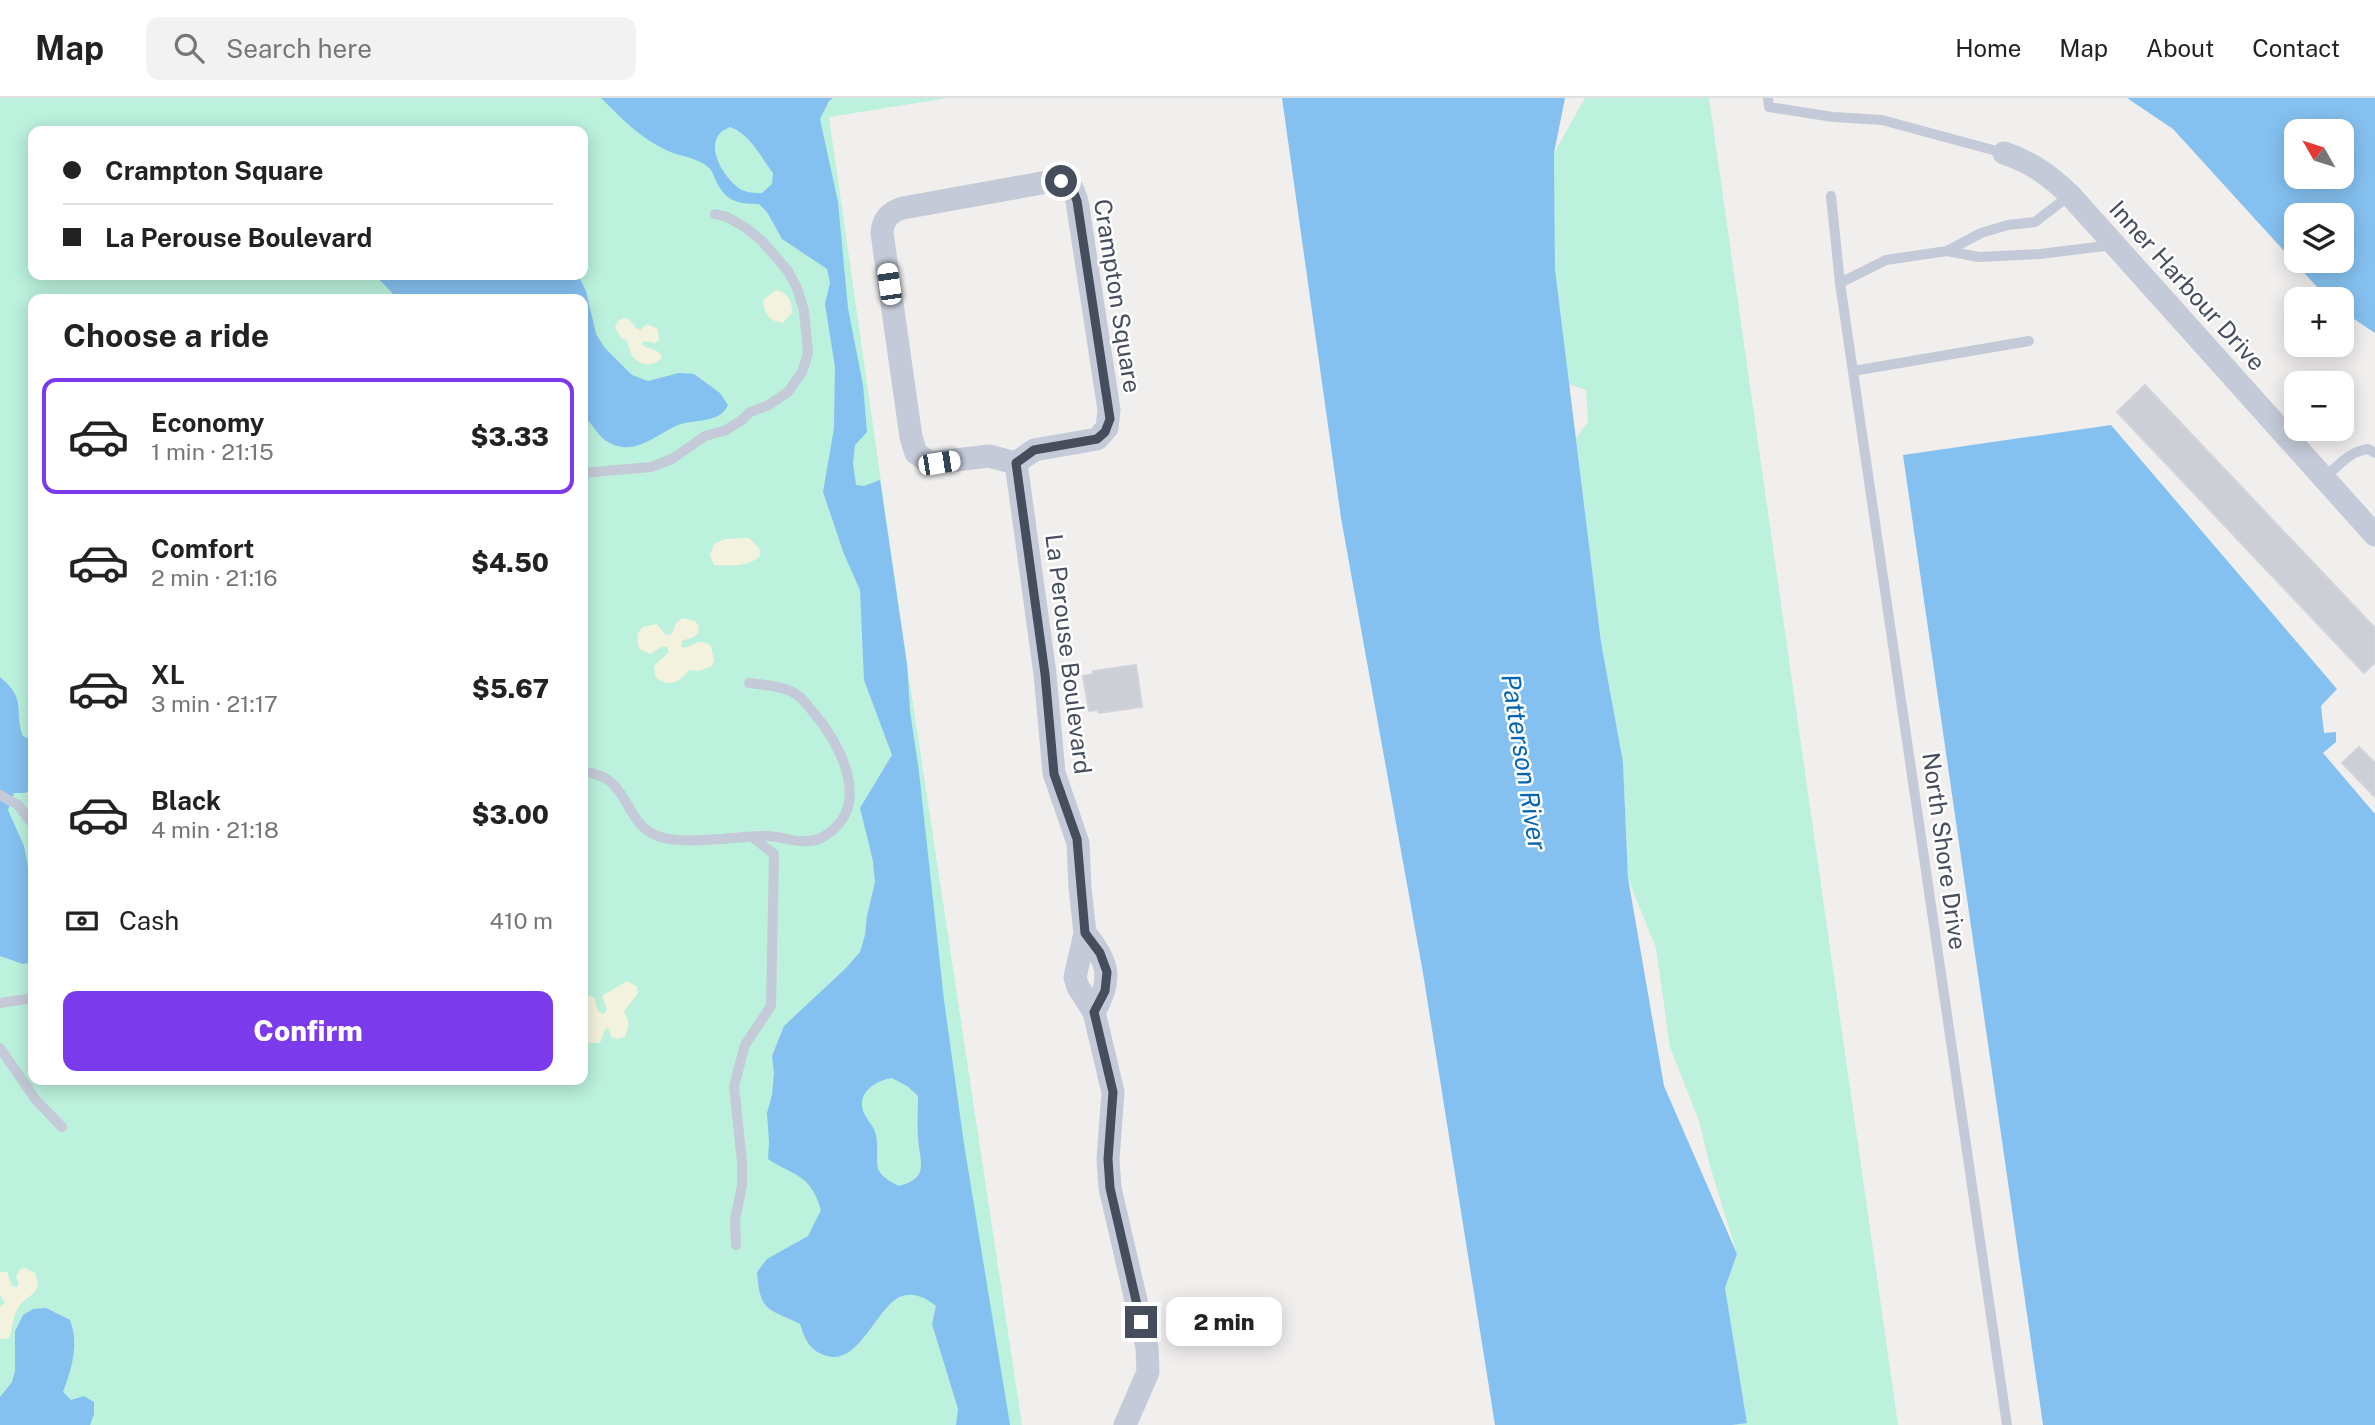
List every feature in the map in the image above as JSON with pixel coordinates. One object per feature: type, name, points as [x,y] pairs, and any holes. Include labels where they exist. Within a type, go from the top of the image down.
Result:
[{"type":"street","name":"Inner Harbour Drive","points":[[2004,153],[2027,161],[2049,174],[2070,195],[2375,535]]},
{"type":"street","name":"Crampton Square","points":[[1058,180],[1072,188],[1077,201],[1110,419],[1105,432],[1097,439],[1034,450],[1016,463],[989,456],[930,463],[916,453],[911,436],[882,228],[889,214],[898,209],[1058,180]]},
{"type":"street","name":"La Perouse Boulevard","points":[[1016,463],[1045,674],[1054,774],[1077,839],[1085,933],[1075,977],[1083,997],[1094,1012],[1113,1092],[1108,1159],[1110,1188],[1147,1348],[1148,1372],[1125,1425]]},
{"type":"street","name":"La Perouse Boulevard","points":[[1085,933],[1100,953],[1107,972],[1105,991],[1094,1012]]},
{"type":"lane","points":[[1768,98],[1769,107],[1833,117],[1882,120],[2004,153]]},
{"type":"lane","points":[[1947,251],[1981,233],[2008,225],[2035,222],[2070,195]]},
{"type":"lane","name":"North Shore Drive","points":[[1831,196],[1840,283],[2007,1425]]},
{"type":"lane","points":[[588,471],[651,467],[672,459],[705,436],[726,430],[750,412],[788,392],[802,372],[808,353],[807,331],[797,288],[788,271],[762,241],[736,222],[715,214]]},
{"type":"lane","points":[[1840,283],[1886,260],[1947,251],[1979,257],[2040,254],[2115,245]]},
{"type":"lane","points":[[1853,371],[2029,341]]},
{"type":"lane","points":[[2324,478],[2350,455],[2360,450],[2368,449],[2375,453]]},
{"type":"lane","points":[[588,772],[595,773],[616,785],[639,823],[654,835],[680,841],[761,835],[799,842],[821,838],[838,825],[850,802],[848,771],[829,732],[799,696],[781,688],[749,683]]},
{"type":"lane","points":[[0,795],[18,805],[28,818]]},
{"type":"lane","points":[[736,1245],[735,1220],[742,1162],[734,1086],[745,1045],[771,1006],[772,981],[774,854],[752,837]]},
{"type":"lane","points":[[0,1003],[27,999]]},
{"type":"lane","points":[[0,1048],[36,1100],[62,1127]]},
{"type":"green space","points":[[0,98],[948,98],[829,117],[907,664],[1022,1425],[0,1425]]},
{"type":"green space","points":[[1585,98],[1709,98],[1898,1425],[1732,1425],[1747,1422],[1725,1288],[1737,1254],[1699,1121],[1670,1047],[1656,948],[1628,878],[1623,762],[1601,642],[1576,438],[1588,422],[1586,390],[1569,384],[1555,269],[1554,153]]},
{"type":"sand","points":[[776,290],[786,295],[791,304],[792,312],[783,323],[771,319],[764,305],[763,300]]},
{"type":"sand","points":[[623,318],[629,319],[640,330],[647,324],[658,329],[659,340],[655,343],[644,341],[641,344],[658,352],[662,357],[659,360],[653,364],[645,364],[634,358],[627,341],[621,338],[615,327]]},
{"type":"sand","points":[[749,538],[760,549],[760,556],[755,560],[745,564],[714,565],[710,555],[714,544],[725,539]]},
{"type":"sand","points":[[682,618],[695,621],[699,626],[698,633],[681,641],[681,646],[684,648],[704,642],[711,646],[714,660],[712,666],[699,671],[689,670],[682,678],[666,683],[656,678],[654,666],[669,652],[667,647],[650,654],[639,649],[637,635],[642,627],[657,624],[666,635],[672,634],[676,623]]},
{"type":"sand","points":[[627,981],[637,987],[638,993],[624,1011],[629,1024],[625,1037],[611,1037],[608,1028],[605,1029],[600,1043],[589,1043],[588,996],[594,997],[598,1011],[604,1014],[607,1010],[602,996]]},
{"type":"sand","points":[[25,1268],[35,1273],[38,1286],[20,1304],[9,1338],[0,1339],[0,1306],[5,1303],[0,1295],[0,1272],[7,1272],[12,1286],[17,1287],[19,1283],[16,1277],[20,1269]]},
{"type":"water","points":[[601,98],[833,98],[820,119],[838,202],[848,308],[863,385],[867,432],[855,445],[853,463],[856,485],[864,486],[880,480],[907,664],[910,711],[944,1000],[964,1144],[1010,1425],[956,1425],[958,1409],[932,1324],[936,1306],[927,1300],[912,1295],[896,1299],[856,1346],[838,1357],[827,1356],[812,1348],[800,1324],[773,1311],[760,1295],[757,1272],[767,1259],[808,1236],[821,1210],[807,1182],[768,1159],[767,1113],[774,1073],[772,1056],[784,1026],[860,952],[875,882],[873,861],[860,808],[892,755],[864,680],[860,590],[844,554],[823,492],[834,428],[835,367],[825,304],[830,283],[827,269],[782,239],[767,212],[759,204],[738,202],[728,197],[708,167],[649,140]],"holes":[[[730,127],[749,140],[773,173],[772,184],[762,193],[740,189],[721,167],[715,148],[716,140],[721,132]],[[892,1078],[918,1096],[921,1168],[916,1178],[899,1186],[879,1170],[876,1135],[864,1114],[862,1104],[870,1088],[880,1081]]]},
{"type":"water","name":"Patterson River","points":[[1282,98],[1565,98],[1554,153],[1555,269],[1601,642],[1623,762],[1628,878],[1664,1086],[1737,1254],[1725,1288],[1747,1423],[1495,1425],[1423,973],[1341,518]]},
{"type":"water","points":[[2127,98],[2375,98],[2375,333],[2354,319],[2354,287],[2317,287],[2304,273],[2354,273],[2354,203],[2284,203],[2284,251],[2173,129]]},
{"type":"water","points":[[380,280],[580,280],[587,294],[393,294]]},
{"type":"water","points":[[588,300],[596,334],[605,348],[632,375],[648,381],[679,373],[694,374],[720,393],[728,405],[714,418],[681,424],[647,442],[629,447],[620,447],[602,438],[590,422]]},
{"type":"water","points":[[2111,425],[2337,689],[2321,706],[2324,733],[2336,732],[2336,742],[2323,753],[2375,814],[2375,1425],[2043,1425],[1903,455]]},
{"type":"water","points":[[0,677],[14,692],[20,727],[23,736],[28,738],[28,791],[14,793],[8,810],[24,846],[28,867],[28,963],[23,964],[0,956]]},
{"type":"water","points":[[46,1308],[70,1320],[74,1338],[73,1356],[63,1392],[71,1400],[84,1396],[94,1402],[90,1425],[0,1425],[0,1397],[12,1382],[15,1371],[15,1331],[23,1315],[33,1309]]},
{"type":"building","points":[[2145,385],[2375,628],[2375,662],[2364,673],[2117,412]]},
{"type":"building","points":[[1136,665],[1142,707],[1099,713],[1098,710],[1089,711],[1083,676],[1093,674],[1093,671]]},
{"type":"building","points":[[2359,747],[2375,763],[2375,797],[2342,763]]},
{"type":"route","points":[[1061,181],[1072,188],[1077,201],[1110,419],[1105,432],[1097,439],[1034,450],[1016,463],[1045,674],[1054,774],[1077,839],[1085,933],[1100,953],[1107,972],[1105,991],[1094,1012],[1113,1092],[1108,1159],[1110,1188],[1141,1322]]}]
